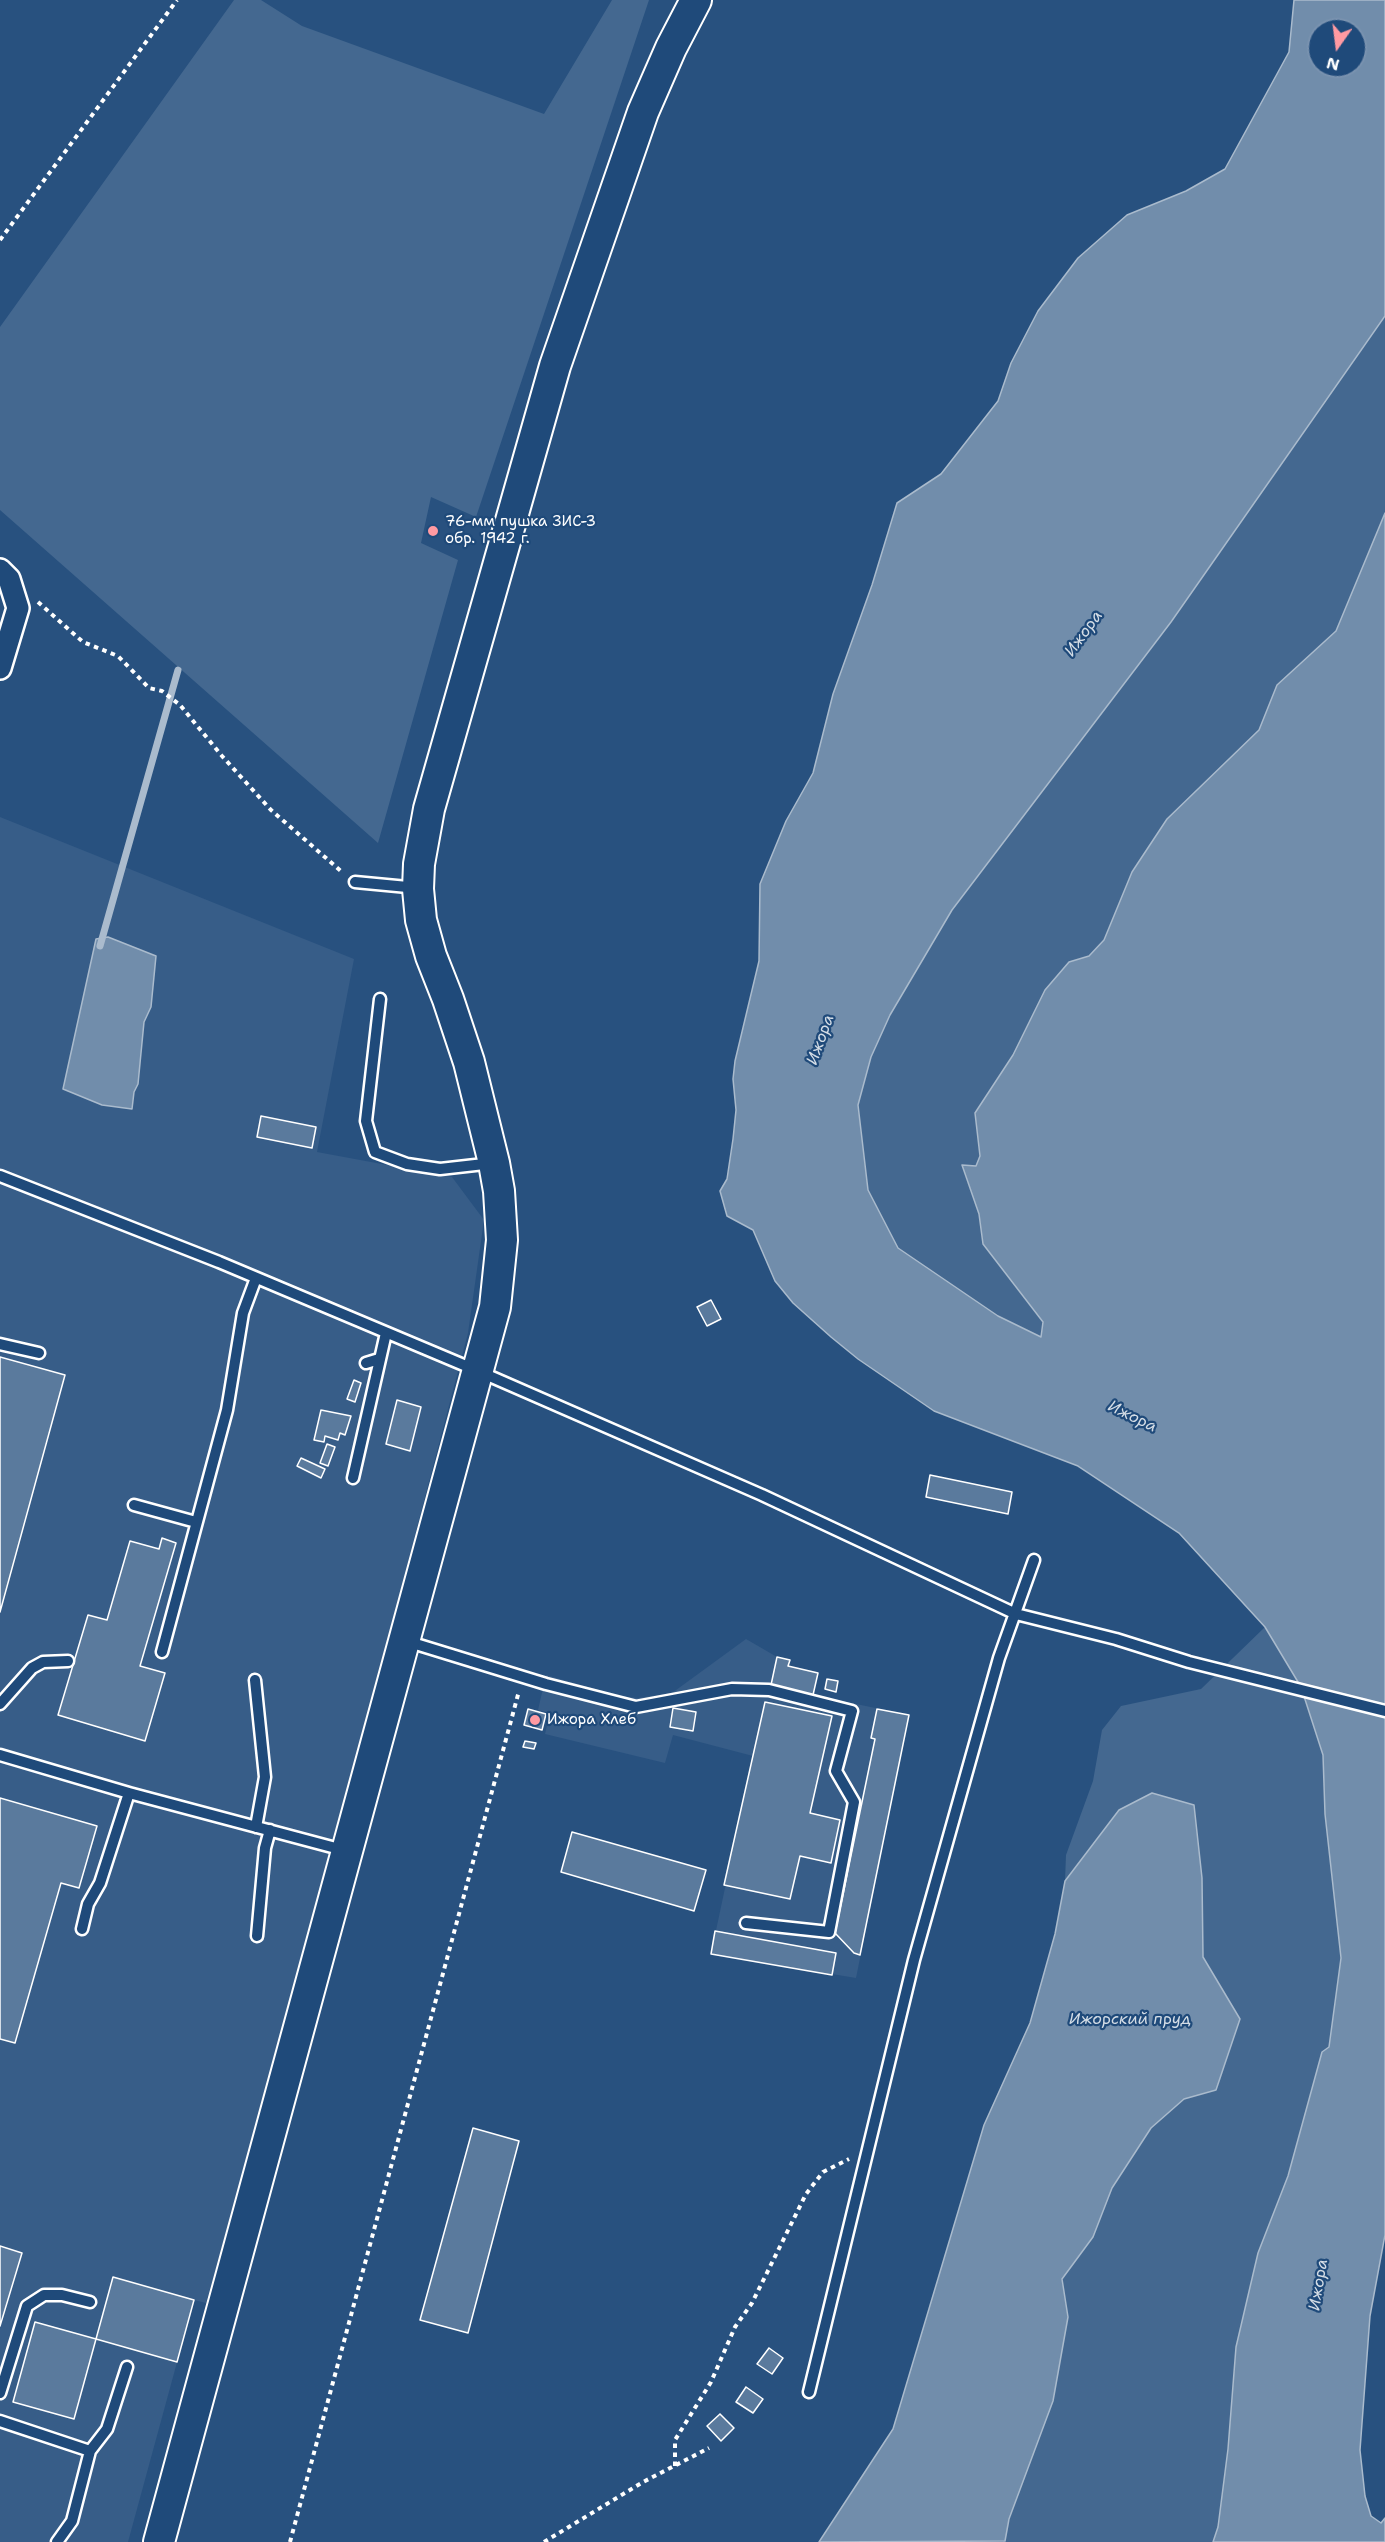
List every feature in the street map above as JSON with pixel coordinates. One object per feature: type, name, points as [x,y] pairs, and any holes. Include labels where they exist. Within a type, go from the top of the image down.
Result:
[{"type":"main road","points":[[159,2542],[495,1307],[500,1268],[501,1215],[494,1163],[469,1062],[421,920],[418,888],[419,864],[429,809],[555,366],[643,112],[671,48],[696,0]]},
{"type":"street","points":[[0,668],[18,608],[5,574]]},
{"type":"lane","points":[[355,882],[418,888]]},
{"type":"lane","points":[[380,999],[366,1122],[375,1152],[407,1164],[440,1169],[494,1163]]},
{"type":"lane","points":[[0,1176],[256,1278],[478,1371],[762,1495],[1016,1614],[1116,1639],[1189,1662],[1385,1711]]},
{"type":"lane","points":[[162,1653],[227,1410],[243,1313],[256,1278]]},
{"type":"lane","points":[[353,1478],[386,1333]]},
{"type":"lane","points":[[0,1344],[39,1353]]},
{"type":"lane","points":[[366,1363],[379,1359]]},
{"type":"lane","points":[[134,1505],[196,1521]]},
{"type":"lane","points":[[809,2392],[914,1960],[999,1658],[1034,1560]]},
{"type":"lane","points":[[404,1641],[523,1677],[636,1707],[732,1689],[769,1690],[852,1711],[836,1771],[854,1802],[829,1932],[746,1923]]},
{"type":"lane","points":[[0,1704],[33,1668],[43,1662],[68,1661]]},
{"type":"lane","points":[[255,1680],[265,1777],[256,1827]]},
{"type":"lane","points":[[0,1755],[129,1793],[347,1851]]},
{"type":"lane","points":[[82,1929],[88,1904],[100,1883],[129,1793]]},
{"type":"lane","points":[[257,1936],[265,1848],[270,1830]]},
{"type":"lane","points":[[0,2393],[27,2306],[44,2295],[62,2295],[90,2302]]},
{"type":"lane","points":[[57,2542],[72,2520],[90,2451],[107,2429],[127,2367]]},
{"type":"lane","points":[[0,2421],[90,2451]]},
{"type":"path","points":[[0,240],[177,0]]},
{"type":"path","points":[[5,574],[83,642],[118,656],[149,688],[162,691],[180,705],[271,810],[319,855],[355,882]]},
{"type":"path","points":[[290,2542],[523,1677]]},
{"type":"path","points":[[675,2466],[675,2440],[711,2382],[735,2327],[753,2303],[806,2194],[823,2172],[868,2149]]},
{"type":"path","points":[[543,2542],[643,2482],[709,2448]]},
{"type":"shaded area","points":[[234,0],[261,0],[302,26],[544,114],[612,0],[649,0],[476,517],[431,497],[421,543],[458,560],[378,843],[0,510],[0,327]]},
{"type":"shaded area","points":[[1385,316],[1385,513],[1336,631],[1277,685],[1259,730],[1167,819],[1132,872],[1104,940],[1089,956],[1069,963],[1045,990],[1013,1055],[975,1113],[980,1156],[976,1166],[962,1166],[979,1214],[983,1244],[1043,1323],[1041,1337],[998,1316],[898,1249],[868,1190],[858,1105],[871,1057],[890,1015],[952,910],[1171,622]]},
{"type":"shaded area","points":[[0,817],[354,959],[317,1152],[452,1177],[484,1220],[468,1333],[302,1966],[206,2303],[194,2300],[128,2542],[0,2542]]},
{"type":"shaded area","points":[[1265,1627],[1301,1687],[1323,1755],[1325,1814],[1341,1958],[1329,2048],[1288,2176],[1258,2253],[1236,2347],[1228,2449],[1218,2527],[1213,2542],[1003,2542],[1068,2317],[1062,2279],[1093,2237],[1112,2188],[1151,2128],[1184,2099],[1216,2090],[1240,2019],[1203,1957],[1202,1878],[1119,1810],[1065,1881],[1066,1855],[1093,1781],[1102,1730],[1121,1706],[1201,1689]]},
{"type":"shaded area","name":"Ижора Хлеб","points":[[746,1639],[777,1657],[790,1660],[789,1666],[818,1673],[813,1695],[909,1715],[856,1978],[711,1954],[753,1756],[673,1735],[665,1763],[545,1734],[550,1713],[538,1710],[546,1675],[620,1696],[638,1698],[672,1693]]},
{"type":"water","name":"Ижора","points":[[1294,0],[1385,0],[1385,316],[1171,622],[952,910],[890,1015],[871,1057],[858,1105],[868,1190],[898,1248],[998,1316],[1041,1337],[1043,1322],[983,1244],[979,1214],[962,1165],[976,1166],[980,1156],[975,1113],[1013,1055],[1045,990],[1069,962],[1089,956],[1104,940],[1132,872],[1167,819],[1259,730],[1277,685],[1336,631],[1385,513],[1385,2235],[1370,2316],[1360,2450],[1365,2496],[1371,2516],[1381,2523],[1385,2518],[1385,2542],[1213,2542],[1218,2527],[1228,2449],[1236,2347],[1258,2253],[1288,2176],[1322,2052],[1329,2047],[1341,1958],[1325,1814],[1323,1755],[1301,1687],[1265,1627],[1179,1533],[1078,1466],[934,1411],[858,1359],[831,1337],[793,1303],[775,1281],[753,1230],[727,1216],[720,1191],[727,1179],[733,1139],[736,1110],[733,1079],[735,1061],[759,961],[760,884],[786,821],[813,773],[833,694],[872,585],[897,503],[941,474],[998,401],[1011,363],[1038,311],[1078,258],[1127,215],[1186,191],[1225,169],[1289,52]]},
{"type":"water","points":[[108,937],[156,956],[151,1007],[144,1022],[138,1084],[134,1092],[132,1109],[102,1105],[63,1089],[96,939]]},
{"type":"water","name":"Ижорский пруд","points":[[1152,1793],[1194,1805],[1202,1878],[1203,1957],[1240,2019],[1216,2090],[1184,2099],[1151,2128],[1112,2188],[1093,2237],[1062,2279],[1068,2317],[1053,2401],[1009,2519],[1005,2541],[819,2542],[893,2429],[984,2125],[1030,2023],[1055,1934],[1065,1881],[1119,1810]]},
{"type":"building","points":[[261,1116],[316,1127],[312,1148],[257,1137]]},
{"type":"building","points":[[711,1300],[721,1319],[707,1326],[697,1307]]},
{"type":"building","points":[[0,1357],[65,1375],[0,1612]]},
{"type":"building","points":[[354,1380],[361,1383],[355,1402],[347,1399]]},
{"type":"building","points":[[397,1400],[421,1407],[410,1451],[386,1444]]},
{"type":"building","points":[[321,1410],[351,1416],[345,1435],[340,1433],[338,1440],[325,1436],[324,1442],[314,1440]]},
{"type":"building","points":[[327,1444],[335,1447],[328,1466],[320,1463]]},
{"type":"building","points":[[301,1458],[325,1469],[321,1478],[297,1466]]},
{"type":"building","points":[[930,1475],[1012,1492],[1008,1514],[926,1497]]},
{"type":"building","points":[[162,1538],[176,1543],[140,1666],[165,1673],[145,1741],[58,1715],[88,1615],[107,1620],[130,1541],[159,1549]]},
{"type":"building","points":[[777,1657],[790,1660],[788,1666],[818,1673],[813,1695],[771,1685]]},
{"type":"building","points":[[827,1679],[838,1681],[836,1692],[825,1689]]},
{"type":"building","points":[[765,1702],[832,1716],[810,1813],[840,1820],[831,1863],[800,1856],[790,1899],[724,1885]]},
{"type":"building","points":[[673,1708],[696,1712],[693,1731],[670,1727]]},
{"type":"building","name":"Ижора Хлеб","points":[[528,1709],[546,1714],[542,1730],[524,1725]]},
{"type":"building","points":[[877,1709],[909,1715],[860,1955],[854,1953],[835,1933],[875,1739],[871,1738]]},
{"type":"building","points":[[525,1741],[536,1743],[534,1749],[523,1747]]},
{"type":"building","points":[[0,1798],[97,1826],[79,1888],[61,1883],[15,2043],[0,2039]]},
{"type":"building","points":[[572,1832],[706,1870],[694,1911],[561,1872]]},
{"type":"building","points":[[715,1931],[836,1953],[832,1975],[711,1954]]},
{"type":"building","points":[[473,2128],[519,2141],[468,2333],[420,2320]]},
{"type":"building","points":[[0,2246],[22,2253],[0,2326]]},
{"type":"building","points":[[113,2277],[194,2300],[177,2362],[96,2339]]},
{"type":"building","points":[[35,2322],[96,2339],[74,2419],[13,2402]]},
{"type":"building","points":[[769,2348],[783,2358],[772,2374],[757,2364]]},
{"type":"building","points":[[746,2387],[763,2399],[753,2413],[736,2402]]},
{"type":"building","points":[[720,2414],[734,2428],[721,2441],[707,2426]]},
{"type":"waterway","points":[[100,946],[178,670]]},
{"type":"place","name":"76-мм пушка ЗИС-3 обр. 1942 г.","points":[[433,531]]},
{"type":"place","name":"Ижора Хлеб","points":[[535,1720]]}]
